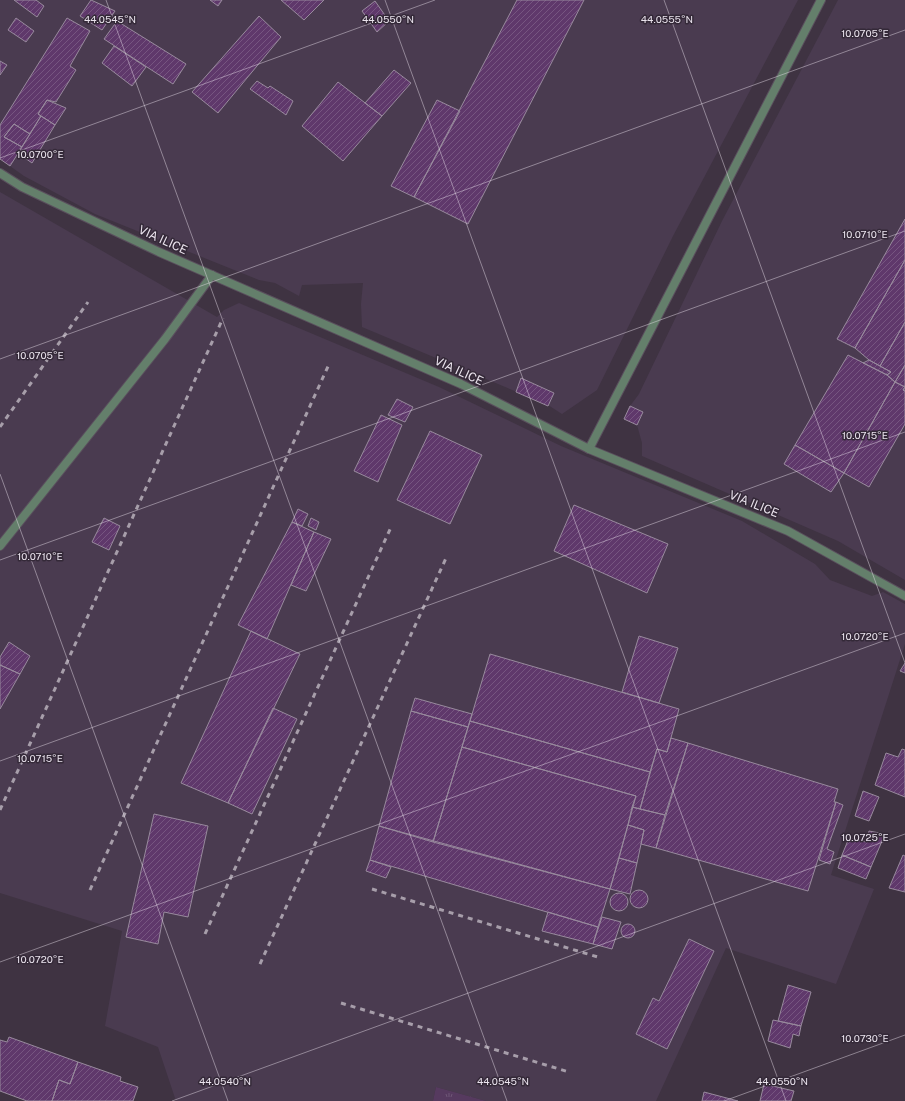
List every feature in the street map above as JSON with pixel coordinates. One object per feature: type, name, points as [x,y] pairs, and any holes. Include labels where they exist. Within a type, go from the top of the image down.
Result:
[{"type":"street","points":[[589,449],[821,0]]},
{"type":"street","name":"VIA ILICE","points":[[0,173],[22,187],[212,275],[461,384],[589,449],[788,531],[905,596]]},
{"type":"street","points":[[0,546],[165,340],[212,275]]},
{"type":"shaded area","points":[[0,0],[798,0],[673,236],[597,390],[562,414],[548,405],[362,327],[361,304],[363,283],[302,285],[299,296],[275,283],[259,280],[95,214],[24,176],[0,159]]},
{"type":"shaded area","points":[[838,0],[905,0],[905,580],[838,541],[642,456],[642,443],[637,425],[624,419],[630,406],[639,394],[722,221]]},
{"type":"shaded area","points":[[0,192],[217,317],[224,310],[239,303],[439,387],[561,446],[742,521],[815,564],[830,580],[872,596],[883,592],[905,604],[905,644],[831,875],[874,889],[836,984],[726,948],[656,1101],[486,1101],[436,1087],[433,1101],[176,1101],[158,1047],[105,1026],[122,931],[0,893]]},
{"type":"green space","points":[[436,1087],[486,1101],[433,1101]]},
{"type":"building","points":[[14,0],[36,0],[44,6],[37,17]]},
{"type":"building","points":[[91,0],[115,11],[102,30],[80,16]]},
{"type":"building","points":[[210,0],[222,0],[218,6]]},
{"type":"building","points":[[281,0],[324,0],[304,20]]},
{"type":"building","points":[[517,0],[584,0],[468,224],[414,197]]},
{"type":"building","points":[[375,1],[389,21],[377,32],[362,11]]},
{"type":"building","points":[[259,16],[281,37],[218,113],[192,92]]},
{"type":"building","points":[[16,18],[34,31],[26,42],[8,30]]},
{"type":"building","points":[[67,18],[90,31],[70,66],[76,70],[56,102],[47,100],[38,114],[41,116],[30,134],[14,124],[4,137],[22,147],[10,166],[0,159],[0,125]]},
{"type":"building","points":[[117,21],[186,64],[173,84],[104,39]]},
{"type":"building","points":[[114,46],[146,67],[132,86],[102,63]]},
{"type":"building","points":[[0,61],[7,65],[0,75]]},
{"type":"building","points":[[394,70],[411,83],[382,116],[365,103]]},
{"type":"building","points":[[257,81],[268,88],[270,86],[293,101],[286,115],[250,89]]},
{"type":"building","points":[[338,82],[382,116],[343,161],[302,126]]},
{"type":"building","points":[[47,100],[66,108],[55,125],[38,114]]},
{"type":"building","points":[[437,100],[460,111],[414,197],[391,186]]},
{"type":"building","points":[[41,116],[55,125],[32,163],[18,153]]},
{"type":"building","points":[[14,124],[30,134],[22,147],[4,137]]},
{"type":"building","points":[[905,219],[905,260],[855,348],[837,339]]},
{"type":"building","points":[[905,260],[905,322],[880,366],[869,360],[855,348]]},
{"type":"building","points":[[905,322],[905,365],[895,382],[887,375],[891,372],[880,366]]},
{"type":"building","points":[[848,355],[887,375],[895,382],[844,473],[795,445]]},
{"type":"building","points":[[869,360],[891,372],[887,375],[863,363]]},
{"type":"building","points":[[905,365],[905,387],[895,382]]},
{"type":"building","points":[[521,378],[554,393],[548,406],[516,392]]},
{"type":"building","points":[[895,382],[905,387],[903,390],[905,391],[905,424],[869,487],[844,473]]},
{"type":"building","points":[[397,399],[413,407],[405,422],[388,415]]},
{"type":"building","points":[[630,406],[643,412],[637,425],[624,419]]},
{"type":"building","points":[[381,415],[402,425],[378,482],[354,471]]},
{"type":"building","points":[[430,431],[482,455],[450,524],[397,500]]},
{"type":"building","points":[[795,445],[844,473],[831,492],[784,464]]},
{"type":"building","points":[[574,505],[668,544],[647,593],[554,551]]},
{"type":"building","points":[[298,509],[308,514],[302,526],[292,522]]},
{"type":"building","points":[[104,518],[120,526],[109,550],[92,542]]},
{"type":"building","points":[[311,518],[319,522],[316,530],[308,526]]},
{"type":"building","points":[[292,522],[314,532],[267,639],[238,625]]},
{"type":"building","points":[[314,532],[331,539],[306,591],[291,585]]},
{"type":"building","points":[[251,631],[300,654],[228,803],[181,783]]},
{"type":"building","points":[[639,636],[678,648],[659,703],[622,692]]},
{"type":"building","points":[[9,642],[30,656],[20,674],[0,665],[0,657]]},
{"type":"building","points":[[490,654],[679,709],[667,752],[657,749],[650,772],[470,721]]},
{"type":"building","points":[[905,663],[905,673],[900,671]]},
{"type":"building","points":[[0,665],[20,674],[0,709]]},
{"type":"building","points":[[415,698],[472,714],[468,727],[411,711]]},
{"type":"building","points":[[273,708],[297,719],[252,814],[228,803]]},
{"type":"building","points":[[411,711],[468,727],[433,842],[379,826]]},
{"type":"building","points":[[470,721],[650,772],[640,809],[632,807],[636,796],[462,747]]},
{"type":"building","points":[[671,738],[688,743],[665,815],[640,809],[657,749],[667,752]]},
{"type":"building","points":[[688,743],[838,789],[834,802],[836,802],[808,891],[656,848]]},
{"type":"building","points":[[462,747],[636,796],[610,889],[433,842]]},
{"type":"building","points":[[902,749],[905,750],[905,797],[875,785],[886,753],[898,757]]},
{"type":"building","points":[[863,791],[879,797],[869,821],[855,816]]},
{"type":"building","points":[[836,802],[843,805],[827,849],[834,852],[830,864],[819,860]]},
{"type":"building","points":[[632,807],[665,815],[656,848],[641,844],[644,830],[628,825]]},
{"type":"building","points":[[154,814],[208,826],[188,917],[164,912],[158,944],[126,937]]},
{"type":"building","points":[[628,825],[644,830],[637,863],[619,858]]},
{"type":"building","points":[[379,826],[610,889],[598,927],[370,860]]},
{"type":"building","points":[[869,831],[885,834],[871,867],[842,855],[849,838],[866,842]]},
{"type":"building","points":[[842,855],[871,867],[866,879],[838,868]]},
{"type":"building","points":[[903,855],[905,856],[905,892],[889,888]]},
{"type":"building","points":[[619,858],[637,863],[630,894],[610,889]]},
{"type":"building","points":[[370,860],[391,867],[386,878],[366,871]]},
{"type":"building","points":[[635,890],[643,890],[648,895],[646,906],[643,908],[635,908],[630,903],[630,895]]},
{"type":"building","points":[[619,893],[625,896],[628,902],[625,908],[619,911],[613,908],[610,902],[613,896]]},
{"type":"building","points":[[548,912],[598,927],[593,944],[542,931]]},
{"type":"building","points":[[602,917],[621,922],[612,949],[593,944]]},
{"type":"building","points":[[625,924],[631,924],[635,928],[635,934],[631,938],[625,938],[621,934],[621,928]]},
{"type":"building","points":[[689,939],[714,951],[667,1049],[636,1034],[653,998],[659,1001]]},
{"type":"building","points":[[788,985],[811,992],[801,1026],[778,1021]]},
{"type":"building","points":[[773,1020],[801,1026],[799,1036],[793,1034],[790,1048],[768,1041]]},
{"type":"building","points":[[9,1037],[78,1062],[70,1084],[59,1080],[52,1101],[27,1101],[0,1091],[0,1040],[7,1042]]},
{"type":"building","points":[[78,1062],[121,1077],[120,1081],[138,1087],[133,1101],[52,1101],[59,1080],[70,1084]]},
{"type":"building","points":[[764,1084],[794,1091],[791,1101],[760,1101]]},
{"type":"building","points":[[704,1092],[738,1101],[702,1101]]},
{"type":"railway","points":[[0,427],[88,302]]},
{"type":"railway","points":[[0,810],[223,318]]},
{"type":"railway","points":[[90,890],[330,362]]},
{"type":"railway","points":[[205,934],[392,525]]},
{"type":"railway","points":[[260,964],[447,556]]},
{"type":"railway","points":[[372,889],[601,958]]},
{"type":"railway","points":[[341,1003],[569,1072]]}]
